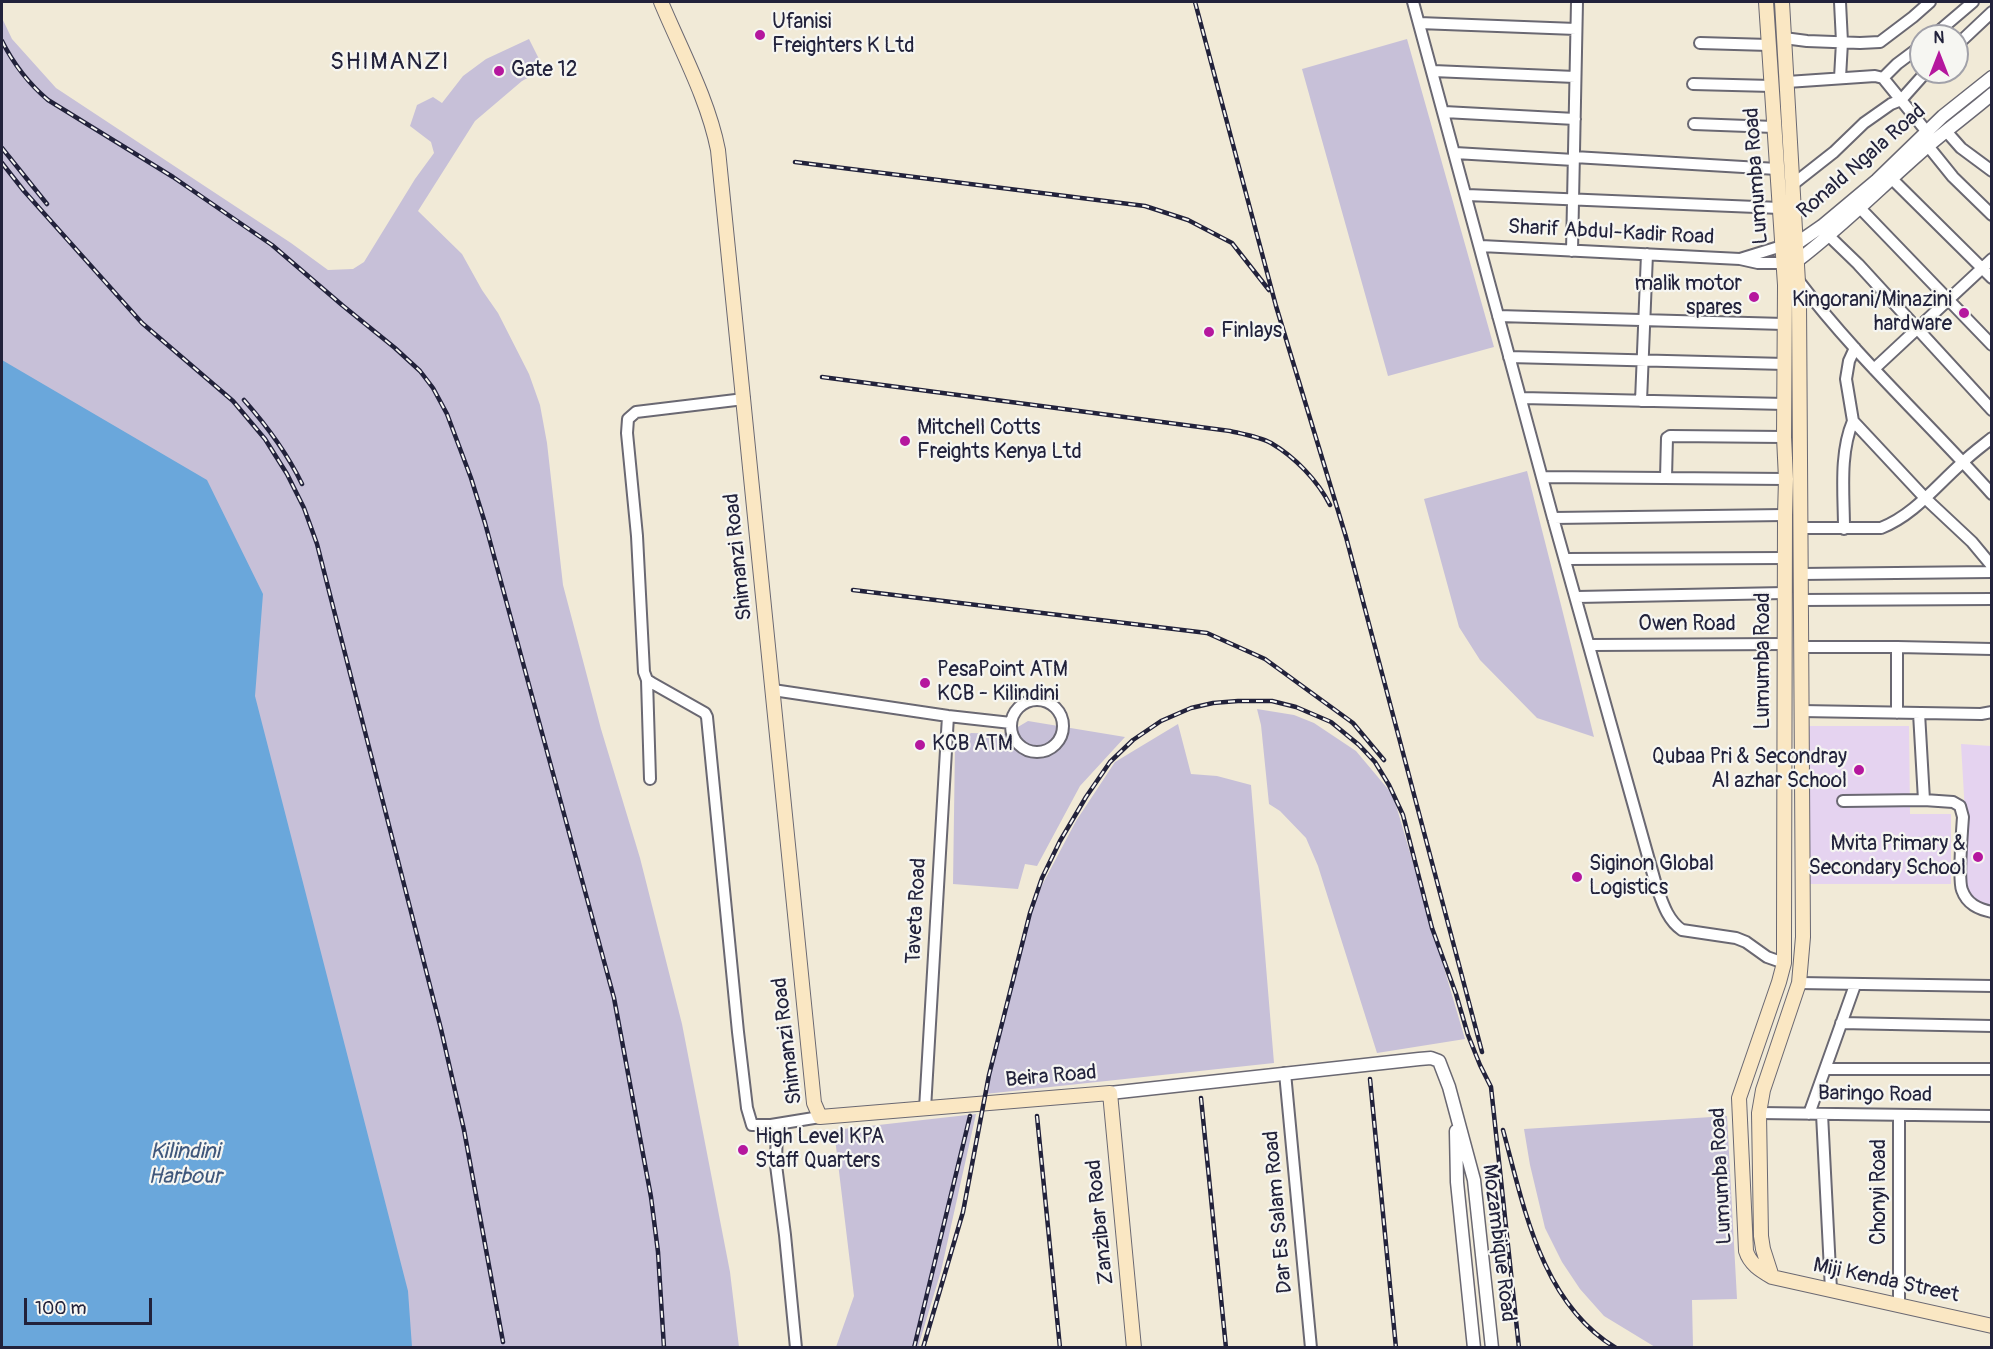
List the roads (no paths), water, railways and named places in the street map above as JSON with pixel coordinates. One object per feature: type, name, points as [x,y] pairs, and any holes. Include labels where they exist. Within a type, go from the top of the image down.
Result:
[{"type":"main road","name":"Shimanzi Road","points":[[661,2],[714,131],[722,182],[814,1104],[820,1117]]},
{"type":"main road","name":"Lumumba Road","points":[[1767,2],[1780,208],[1789,245]]},
{"type":"main road","name":"Lumumba Road","points":[[1772,1277],[1749,1260],[1746,1251],[1739,1098],[1784,963],[1786,479],[1784,324],[1790,262],[1792,185],[1782,2]]},
{"type":"main road","name":"Lumumba Road","points":[[1772,1277],[1763,1249],[1759,1113],[1763,1090],[1799,983],[1803,936],[1797,280],[1790,262]]},
{"type":"main road","points":[[1785,688],[1801,688]]},
{"type":"main road","name":"Beira Road","points":[[820,1117],[1110,1093]]},
{"type":"main road","name":"Zanzibar Road","points":[[1110,1093],[1134,1347]]},
{"type":"main road","name":"Miji Kenda Street","points":[[1772,1277],[1992,1326]]},
{"type":"street","points":[[1413,2],[1553,518],[1665,910],[1675,925],[1682,930],[1736,938],[1746,942],[1767,957],[1784,963]]},
{"type":"street","points":[[1572,251],[1577,2]]},
{"type":"street","points":[[1840,78],[1841,2]]},
{"type":"street","points":[[1784,38],[1880,42],[1930,2]]},
{"type":"street","points":[[1948,24],[1975,2],[1990,14],[1969,34]]},
{"type":"street","points":[[1419,23],[1576,29]]},
{"type":"street","points":[[1700,43],[1769,45]]},
{"type":"street","points":[[1883,78],[1909,55]]},
{"type":"street","points":[[1433,71],[1575,78]]},
{"type":"street","points":[[1786,82],[1875,75],[1883,78],[1927,132]]},
{"type":"street","name":"Ronald Ngala Road","points":[[1789,245],[1822,226],[1992,77]]},
{"type":"street","points":[[1693,84],[1772,86]]},
{"type":"street","points":[[1792,185],[1834,152],[1864,123],[1891,104],[1901,100],[1915,84]]},
{"type":"street","name":"Ronald Ngala Road","points":[[1790,262],[1829,236],[1928,146],[1991,96]]},
{"type":"street","points":[[1444,112],[1575,119]]},
{"type":"street","points":[[1694,123],[1774,127]]},
{"type":"street","points":[[1946,131],[1961,148],[1992,171]]},
{"type":"street","points":[[1928,146],[1953,177],[1992,214]]},
{"type":"street","points":[[1455,153],[1777,169]]},
{"type":"street","points":[[1892,179],[1992,278]]},
{"type":"street","points":[[1467,195],[1780,208]]},
{"type":"street","points":[[1859,207],[1992,345]]},
{"type":"street","points":[[1829,236],[1858,264],[1992,410]]},
{"type":"street","name":"Sharif Abdul-Kadir Road","points":[[1740,259],[1789,245]]},
{"type":"street","name":"Sharif Abdul-Kadir Road","points":[[1481,246],[1740,259],[1758,263],[1790,262]]},
{"type":"street","points":[[1641,401],[1647,254]]},
{"type":"street","points":[[1874,369],[1992,259]]},
{"type":"street","points":[[1797,280],[1874,369],[1992,494]]},
{"type":"street","points":[[1498,316],[1784,324]]},
{"type":"street","points":[[1844,529],[1847,435],[1853,421],[1846,379],[1849,362],[1855,348]]},
{"type":"street","points":[[1509,357],[1785,364]]},
{"type":"street","points":[[1522,398],[1785,404]]},
{"type":"street","points":[[650,778],[647,680],[644,672],[628,419],[636,412],[744,399]]},
{"type":"street","points":[[1853,421],[1925,498],[1972,542],[1992,566]]},
{"type":"street","points":[[1666,478],[1667,438],[1670,436],[1784,437]]},
{"type":"street","points":[[1800,528],[1881,528],[1905,516],[1992,438]]},
{"type":"street","points":[[1542,477],[1786,479]]},
{"type":"street","points":[[1553,518],[1785,515]]},
{"type":"street","points":[[1566,559],[1785,558]]},
{"type":"street","points":[[1800,574],[1992,572]]},
{"type":"street","points":[[1577,597],[1785,593]]},
{"type":"street","points":[[1801,600],[1992,600]]},
{"type":"street","name":"Owen Road","points":[[1590,645],[1785,644]]},
{"type":"street","points":[[1801,647],[1992,649]]},
{"type":"street","points":[[1897,647],[1897,712]]},
{"type":"street","points":[[647,680],[705,713],[708,717],[747,1108],[752,1125],[777,1124],[820,1117]]},
{"type":"street","points":[[773,690],[1011,723]]},
{"type":"street","points":[[1034,700],[1042,700],[1057,709],[1063,725],[1062,734],[1052,747],[1035,752],[1020,746],[1011,731],[1011,723],[1018,707],[1034,700]]},
{"type":"street","points":[[1801,711],[1981,714],[1992,712]]},
{"type":"street","points":[[1919,713],[1924,800]]},
{"type":"street","name":"Taveta Road","points":[[925,1109],[948,716]]},
{"type":"street","points":[[1843,801],[1924,800],[1953,802],[1960,806],[1963,817],[1961,888],[1968,900],[1978,909],[1992,912]]},
{"type":"street","points":[[1799,983],[1992,986]]},
{"type":"street","points":[[1809,1114],[1855,985]]},
{"type":"street","points":[[1841,1023],[1992,1026]]},
{"type":"street","name":"Mozambique Road","points":[[1285,1073],[1431,1058],[1439,1061],[1455,1109],[1474,1180],[1492,1347]]},
{"type":"street","points":[[1825,1069],[1992,1069]]},
{"type":"street","name":"Beira Road","points":[[1110,1093],[1285,1073]]},
{"type":"street","name":"Dar Es Salam Road","points":[[1285,1073],[1311,1347]]},
{"type":"street","name":"Mozambique Road","points":[[1455,1109],[1457,1182],[1474,1347]]},
{"type":"street","name":"Baringo Road","points":[[1759,1113],[1992,1116]]},
{"type":"street","points":[[1822,1114],[1831,1290]]},
{"type":"street","name":"Chonyi Road","points":[[1899,1115],[1899,1305]]},
{"type":"street","points":[[777,1124],[776,1165],[796,1347]]},
{"type":"street","points":[[1744,1203],[1760,1202]]},
{"type":"water","name":"Kilindini Harbour","points":[[2,360],[207,480],[263,594],[255,696],[408,1291],[412,1347],[2,1347]]},
{"type":"railway","points":[[1195,2],[1276,306],[1346,537],[1482,1052]]},
{"type":"railway","points":[[2,41],[22,73],[48,100],[173,177],[272,245],[395,348],[420,371],[433,388],[447,414],[485,523],[614,998],[651,1197],[658,1252],[664,1348]]},
{"type":"railway","points":[[2,148],[47,204]]},
{"type":"railway","points":[[795,162],[1145,206],[1188,220],[1232,243],[1269,290]]},
{"type":"railway","points":[[2,163],[24,191],[142,323],[233,401],[265,439],[287,474],[304,508],[317,544],[441,1029],[464,1130],[503,1342]]},
{"type":"railway","points":[[822,377],[1230,431],[1251,436],[1271,443],[1297,462],[1319,487],[1330,505]]},
{"type":"railway","points":[[244,400],[276,440],[302,484]]},
{"type":"railway","points":[[853,590],[1207,633],[1265,659],[1353,723],[1384,760]]},
{"type":"railway","points":[[923,1348],[963,1212],[989,1075],[1030,913],[1042,878],[1060,841],[1110,762],[1133,740],[1161,721],[1191,708],[1238,701],[1272,701],[1296,707],[1331,722],[1359,745],[1375,762],[1403,815],[1432,928],[1468,1035],[1491,1087],[1519,1348]]},
{"type":"railway","points":[[1370,1079],[1396,1348]]},
{"type":"railway","points":[[1201,1098],[1226,1348]]},
{"type":"railway","points":[[914,1348],[970,1116]]},
{"type":"railway","points":[[1037,1116],[1060,1348]]},
{"type":"railway","points":[[1503,1130],[1528,1221],[1553,1280],[1570,1306],[1590,1329],[1616,1348]]},
{"type":"place","name":"Ufanisi Freighters K Ltd","points":[[760,35]]},
{"type":"place","name":"Gate 12","points":[[499,71]]},
{"type":"place","name":"malik motor spares","points":[[1754,297]]},
{"type":"place","name":"Kingorani/Minazini hardware","points":[[1964,313]]},
{"type":"place","name":"Finlays","points":[[1209,332]]},
{"type":"place","name":"Mitchell Cotts Freights Kenya Ltd","points":[[905,441]]},
{"type":"place","name":"PesaPoint ATM KCB - Kilindini","points":[[925,683]]},
{"type":"place","name":"KCB ATM","points":[[920,745]]},
{"type":"place","name":"Qubaa Pri & Secondray Al azhar School","points":[[1859,770]]},
{"type":"place","name":"Mvita Primary & Secondary School","points":[[1978,857]]},
{"type":"place","name":"Siginon Global Logistics","points":[[1577,877]]},
{"type":"place","name":"High Level KPA Staff Quarters","points":[[743,1150]]},
{"type":"district","name":"SHIMANZI","points":[[390,63]]}]
